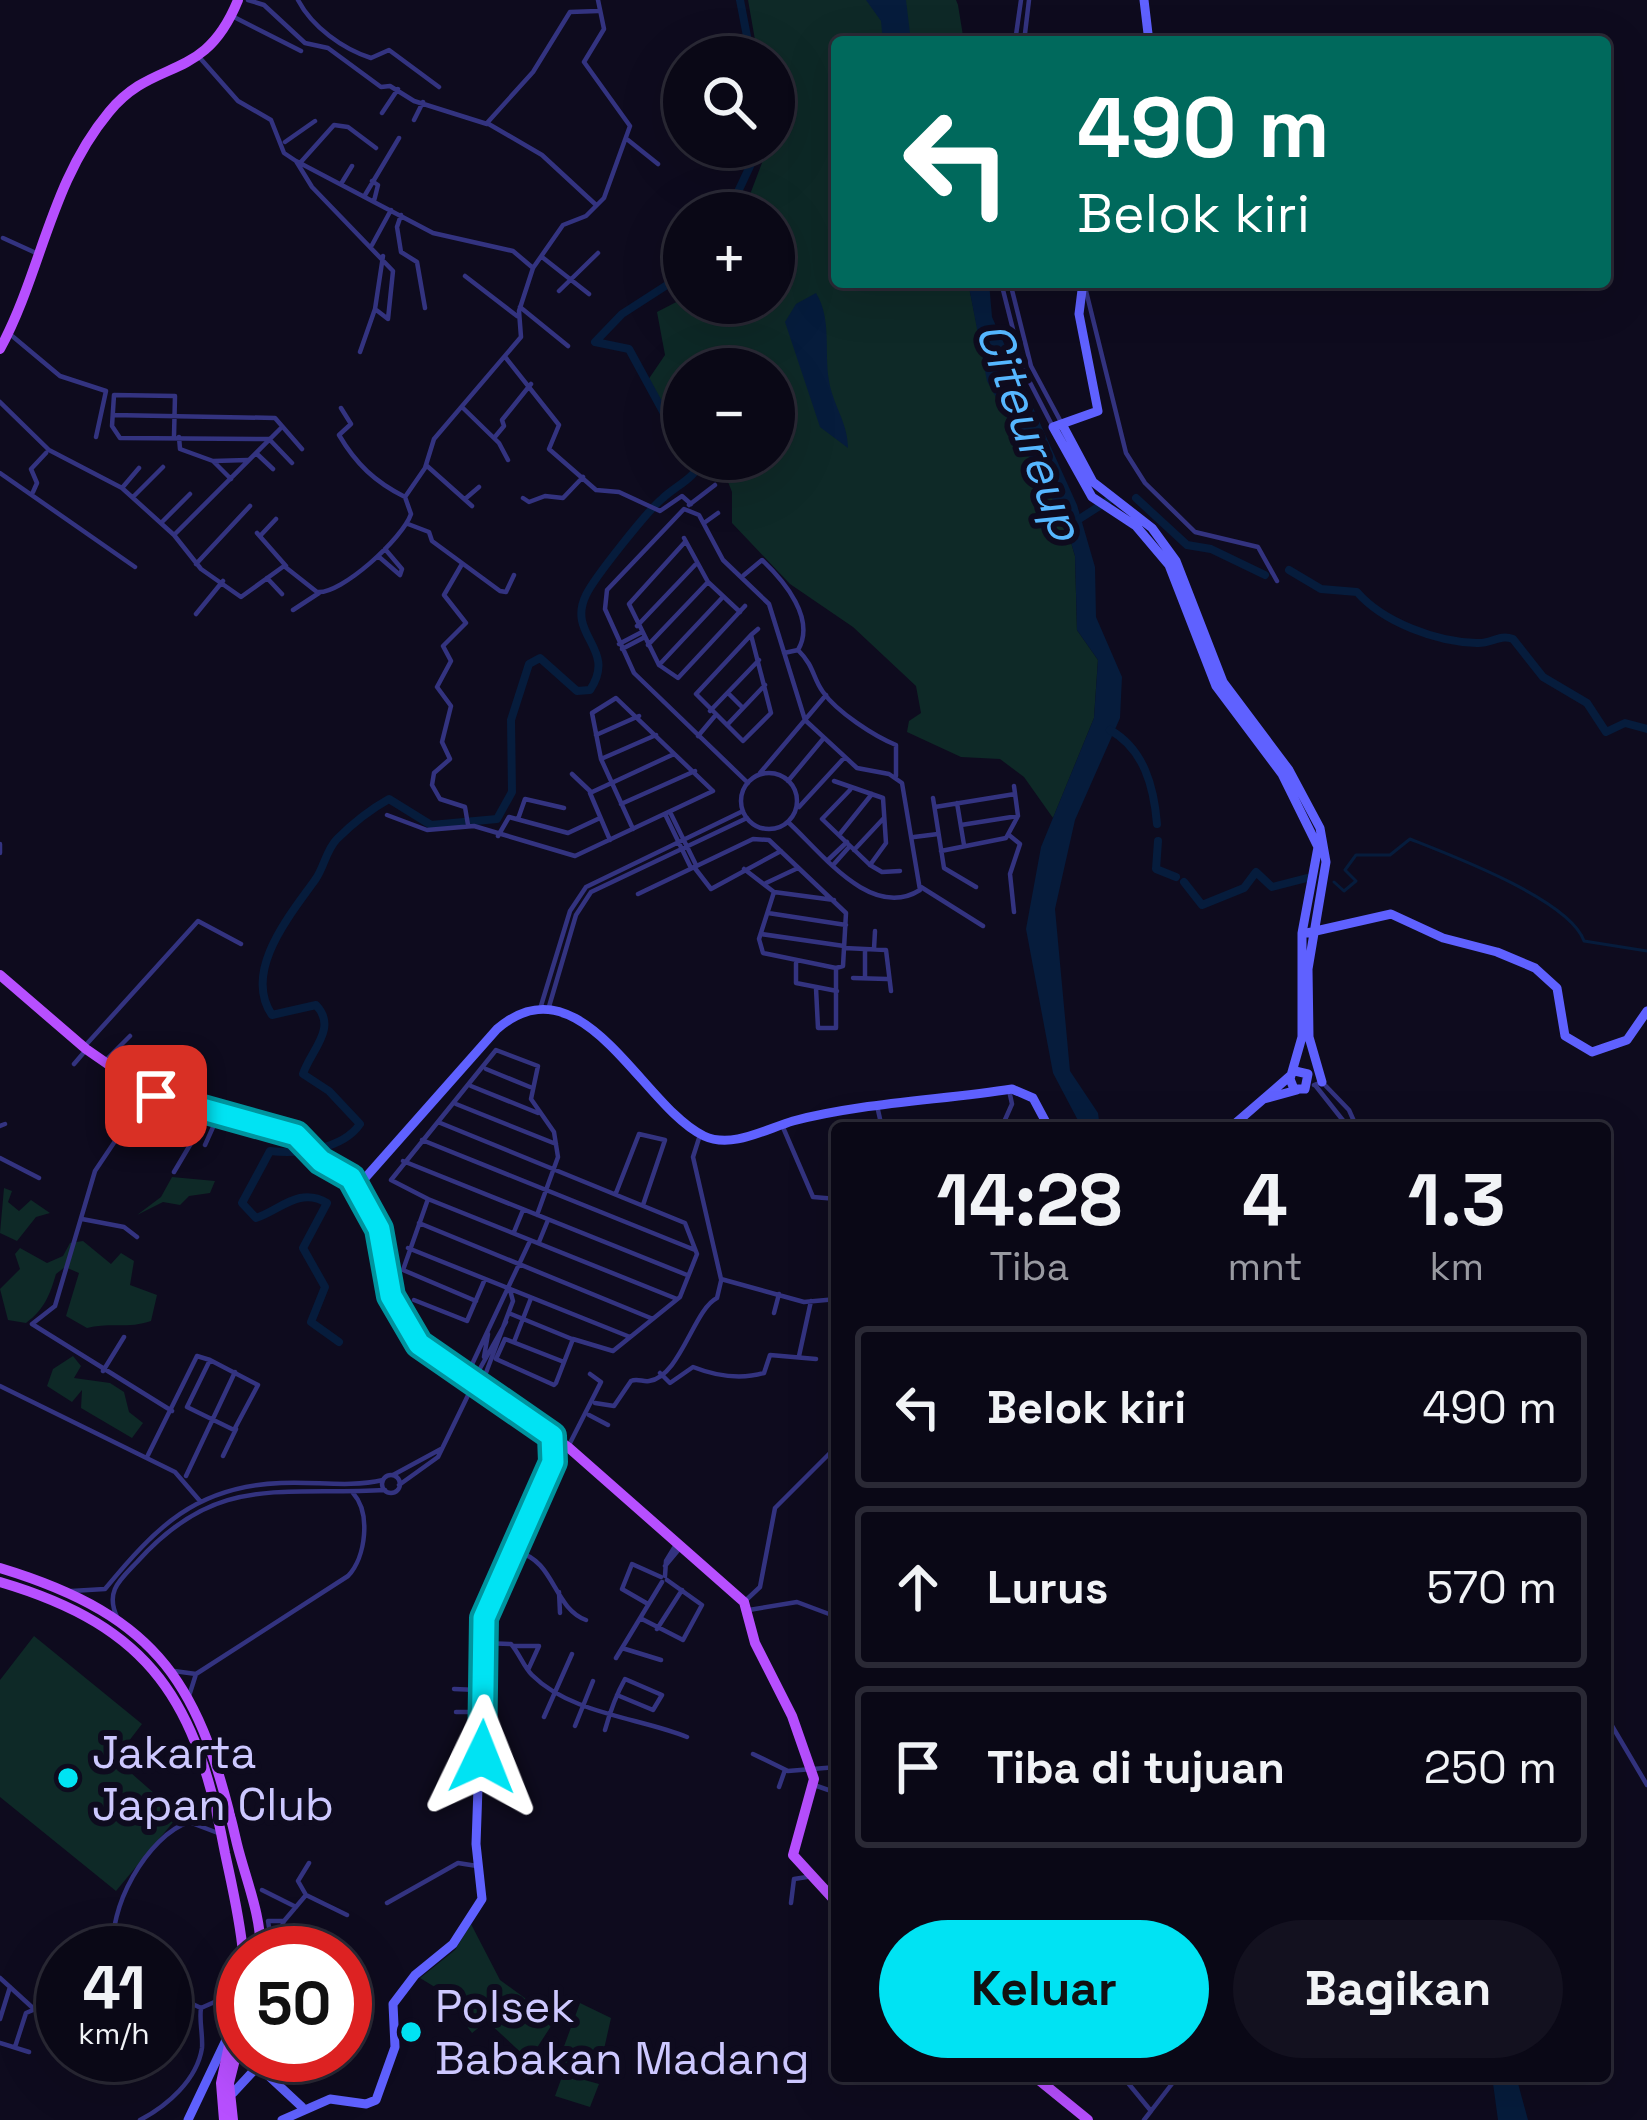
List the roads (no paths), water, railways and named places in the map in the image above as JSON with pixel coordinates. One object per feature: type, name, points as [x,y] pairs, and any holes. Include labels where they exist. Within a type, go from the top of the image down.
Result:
[{"type":"main road","points":[[0,349],[58,194],[107,114],[130,92],[200,58],[218,41],[238,0]]},
{"type":"main road","points":[[0,975],[86,1048],[148,1092],[307,1142],[315,1155],[358,1186],[379,1229],[399,1314],[429,1353],[475,1380],[561,1443],[681,1542],[747,1606],[755,1643],[811,1766],[814,1785],[793,1852],[831,1896]]},
{"type":"main road","points":[[0,1568],[65,1590],[94,1612],[190,1708],[213,1792],[239,1926]]},
{"type":"main road","points":[[0,1582],[119,1622],[169,1669],[217,1756],[260,1926]]},
{"type":"main road","points":[[220,2082],[222,2118]]},
{"type":"main road","points":[[1041,2082],[1088,2120]]},
{"type":"street","points":[[248,0],[264,5],[304,43],[326,46],[381,87],[398,89],[487,124],[542,155],[597,206]]},
{"type":"street","points":[[298,0],[315,23],[349,48],[371,58],[389,50],[439,87]]},
{"type":"street","points":[[584,0],[598,4]]},
{"type":"street","points":[[1016,36],[1021,0]]},
{"type":"street","points":[[1025,36],[1029,0]]},
{"type":"street","points":[[1144,0],[1148,36]]},
{"type":"street","points":[[487,124],[526,81],[570,12],[598,4]]},
{"type":"street","points":[[293,610],[332,590],[378,556],[408,524],[405,496],[426,465],[434,439],[523,332],[518,317],[533,268],[563,225],[597,206],[611,186],[628,140],[628,122],[584,62],[604,28],[598,4]]},
{"type":"street","points":[[232,16],[301,51]]},
{"type":"street","points":[[200,58],[238,101],[271,120],[284,153],[298,162],[464,244],[477,240],[493,249],[515,251],[533,268]]},
{"type":"street","points":[[382,113],[398,89]]},
{"type":"street","points":[[414,120],[423,102]]},
{"type":"street","points":[[283,143],[315,121]]},
{"type":"street","points":[[298,162],[334,125],[348,127],[376,148]]},
{"type":"street","points":[[364,197],[399,138]]},
{"type":"street","points":[[628,140],[658,164]]},
{"type":"street","points":[[298,162],[312,187],[393,271],[393,313],[388,319],[375,309]]},
{"type":"street","points":[[341,184],[352,166]]},
{"type":"street","points":[[372,181],[378,184],[374,201]]},
{"type":"street","points":[[372,245],[391,210]]},
{"type":"street","points":[[401,215],[397,227],[401,252],[417,262],[425,308]]},
{"type":"street","points":[[3,238],[37,254]]},
{"type":"street","points":[[559,291],[598,253]]},
{"type":"street","points":[[360,352],[375,309],[382,256]]},
{"type":"street","points":[[542,256],[589,295]]},
{"type":"street","points":[[465,276],[518,317]]},
{"type":"street","points":[[1008,288],[1031,366],[1092,497],[1152,528],[1176,561],[1223,682],[1289,770],[1320,828],[1326,862],[1306,933],[1296,1072]]},
{"type":"street","points":[[1058,425],[1098,411],[1078,305],[1083,288]]},
{"type":"street","points":[[1085,288],[1126,453],[1144,483],[1196,532],[1253,544],[1269,561],[1277,581]]},
{"type":"street","points":[[520,307],[568,346]]},
{"type":"street","points":[[8,334],[60,376],[106,391],[96,437]]},
{"type":"street","points":[[504,357],[531,384],[533,395],[561,430],[548,448],[596,490],[621,493],[660,511],[682,496],[691,503]]},
{"type":"street","points":[[494,438],[531,384]]},
{"type":"street","points":[[248,460],[213,461],[180,449],[177,436],[174,416],[175,396],[113,395],[112,426],[121,438],[177,436],[269,440],[292,464]]},
{"type":"street","points":[[0,402],[48,452],[122,488],[174,536],[196,564],[245,598],[286,566]]},
{"type":"street","points":[[462,407],[494,438],[508,460]]},
{"type":"street","points":[[341,408],[351,424],[339,435],[353,459],[376,481],[405,496]]},
{"type":"street","points":[[113,415],[274,418],[302,448]]},
{"type":"street","points":[[1058,425],[1114,507]]},
{"type":"street","points":[[174,536],[281,428]]},
{"type":"street","points":[[32,494],[37,483],[31,470],[48,452]]},
{"type":"street","points":[[256,453],[273,469]]},
{"type":"street","points":[[213,461],[231,478]]},
{"type":"street","points":[[426,465],[472,506]]},
{"type":"street","points":[[133,497],[163,467]]},
{"type":"street","points":[[122,488],[139,468]]},
{"type":"street","points":[[0,473],[135,567]]},
{"type":"street","points":[[523,498],[531,502],[545,496],[563,498],[583,477]]},
{"type":"street","points":[[715,485],[684,508],[607,590],[604,609],[638,678],[748,783]]},
{"type":"street","points":[[465,499],[479,487]]},
{"type":"street","points":[[161,523],[190,494]]},
{"type":"street","points":[[196,564],[250,506]]},
{"type":"street","points":[[684,508],[704,523],[722,560],[769,604],[805,720],[865,772],[896,777]]},
{"type":"street","points":[[704,523],[718,513]]},
{"type":"street","points":[[276,519],[258,534],[319,593]]},
{"type":"street","points":[[408,524],[432,534],[432,541],[502,592],[514,575]]},
{"type":"street","points":[[685,540],[695,565],[742,609],[678,677],[659,664],[630,601],[685,540]]},
{"type":"street","points":[[378,556],[400,575],[402,569],[385,549]]},
{"type":"street","points":[[743,576],[763,560],[788,590],[804,632],[798,650]]},
{"type":"street","points":[[462,563],[444,593],[466,623],[442,647],[451,661],[437,687],[451,706],[442,742],[450,759],[434,773],[432,785],[435,796],[465,809],[468,824]]},
{"type":"street","points":[[620,647],[641,632],[662,600],[695,565]]},
{"type":"street","points":[[268,578],[282,594]]},
{"type":"street","points":[[196,614],[224,581]]},
{"type":"street","points":[[648,645],[708,582]]},
{"type":"street","points":[[659,664],[723,596]]},
{"type":"street","points":[[662,600],[678,614]]},
{"type":"street","points":[[751,635],[770,719],[748,741],[712,714],[697,692],[751,635],[758,628]]},
{"type":"street","points":[[784,653],[798,650]]},
{"type":"street","points":[[788,822],[874,895],[914,895],[921,887],[904,787],[896,777],[896,745],[869,734],[826,695],[815,668],[798,650]]},
{"type":"street","points":[[698,736],[758,660]]},
{"type":"street","points":[[726,727],[765,685]]},
{"type":"street","points":[[728,693],[743,708]]},
{"type":"street","points":[[745,814],[748,783],[826,695]]},
{"type":"street","points":[[387,814],[427,830],[468,824],[571,856],[610,840],[713,791],[615,698],[593,709],[596,735],[610,783],[633,829]]},
{"type":"street","points":[[596,735],[638,716]]},
{"type":"street","points":[[601,759],[657,734]]},
{"type":"street","points":[[788,781],[823,739]]},
{"type":"street","points":[[591,792],[676,753]]},
{"type":"street","points":[[745,814],[766,829],[788,822],[844,758]]},
{"type":"street","points":[[770,761],[774,774]]},
{"type":"street","points":[[621,804],[695,771]]},
{"type":"street","points":[[572,774],[591,792],[610,840]]},
{"type":"street","points":[[756,777],[774,774],[788,781],[796,809]]},
{"type":"street","points":[[834,781],[850,790],[892,796]]},
{"type":"street","points":[[1010,835],[1018,816],[1014,786]]},
{"type":"street","points":[[822,819],[850,790]]},
{"type":"street","points":[[839,835],[872,794]]},
{"type":"street","points":[[976,887],[947,871],[934,802],[1016,794]]},
{"type":"street","points":[[870,865],[886,843],[883,798]]},
{"type":"street","points":[[518,818],[526,799],[564,808]]},
{"type":"street","points":[[957,803],[964,847]]},
{"type":"street","points":[[668,813],[710,889],[783,851]]},
{"type":"street","points":[[816,813],[870,865],[882,872],[900,871]]},
{"type":"street","points":[[543,1013],[586,896],[681,842],[745,814]]},
{"type":"street","points":[[961,825],[1018,816]]},
{"type":"street","points":[[498,836],[507,818],[571,832],[600,818]]},
{"type":"street","points":[[831,862],[883,819]]},
{"type":"street","points":[[914,837],[939,834]]},
{"type":"street","points":[[941,851],[1010,835]]},
{"type":"street","points":[[1010,835],[1020,844],[1010,874],[1014,912]]},
{"type":"street","points":[[638,894],[758,838],[783,851],[845,911],[843,966],[766,956],[759,946],[760,934],[774,892]]},
{"type":"street","points":[[0,844],[0,853]]},
{"type":"street","points":[[766,884],[800,868]]},
{"type":"street","points":[[744,869],[774,892],[834,900]]},
{"type":"street","points":[[921,887],[983,926]]},
{"type":"street","points":[[768,913],[846,925]]},
{"type":"street","points":[[1306,933],[1391,914],[1437,937],[1480,946],[1535,968],[1557,988],[1565,1036],[1592,1052],[1627,1040],[1647,1011]]},
{"type":"street","points":[[74,1064],[198,921],[242,944]]},
{"type":"street","points":[[865,978],[875,931]]},
{"type":"street","points":[[1306,933],[1315,1064],[1309,1086]]},
{"type":"street","points":[[760,934],[887,950],[891,992]]},
{"type":"street","points":[[796,963],[794,982],[837,991]]},
{"type":"street","points":[[816,988],[818,1026],[824,1031],[839,1023],[836,968]]},
{"type":"street","points":[[853,978],[887,979]]},
{"type":"street","points":[[358,1186],[496,1029],[515,1017],[543,1013],[573,1018],[601,1034],[700,1135],[734,1139],[782,1125],[1009,1090],[1033,1098],[1045,1122]]},
{"type":"street","points":[[104,1062],[130,1036]]},
{"type":"street","points":[[537,1215],[555,1169],[556,1144],[531,1087],[536,1065],[496,1050],[486,1069],[403,1161],[392,1183],[677,1299]]},
{"type":"street","points":[[1236,1122],[1296,1072],[1315,1064]]},
{"type":"street","points":[[486,1069],[531,1087]]},
{"type":"street","points":[[1296,1072],[1347,1122]]},
{"type":"street","points":[[1296,1072],[1326,1100]]},
{"type":"street","points":[[471,1086],[539,1114]]},
{"type":"street","points":[[1259,1100],[1309,1086],[1349,1110],[1352,1122]]},
{"type":"street","points":[[1004,1122],[1012,1104],[1009,1090]]},
{"type":"street","points":[[148,1092],[99,1163],[55,1306],[32,1324],[172,1411]]},
{"type":"street","points":[[454,1103],[556,1144]]},
{"type":"street","points":[[172,1141],[192,1108]]},
{"type":"street","points":[[878,1110],[881,1122]]},
{"type":"street","points":[[205,1145],[213,1114]]},
{"type":"street","points":[[174,1172],[213,1114]]},
{"type":"street","points":[[438,1122],[683,1221],[696,1250],[690,1276],[677,1299],[608,1353],[522,1319],[508,1319],[502,1312],[492,1316]]},
{"type":"street","points":[[782,1125],[813,1197],[831,1198]]},
{"type":"street","points":[[615,1194],[639,1134],[665,1139],[643,1205]]},
{"type":"street","points":[[595,1402],[614,1406],[632,1381],[649,1381],[660,1373],[689,1339],[706,1304],[717,1298],[721,1279],[693,1157],[700,1135]]},
{"type":"street","points":[[422,1140],[696,1250]]},
{"type":"street","points":[[0,1158],[38,1178]]},
{"type":"street","points":[[403,1161],[690,1276]]},
{"type":"street","points":[[428,1199],[404,1271],[476,1300]]},
{"type":"street","points":[[514,1234],[523,1210]]},
{"type":"street","points":[[82,1219],[124,1227],[137,1237]]},
{"type":"street","points":[[475,1380],[500,1296],[510,1290],[548,1220]]},
{"type":"street","points":[[418,1223],[653,1318]]},
{"type":"street","points":[[408,1248],[630,1337]]},
{"type":"street","points":[[414,1300],[467,1321],[485,1279]]},
{"type":"street","points":[[721,1279],[811,1301],[831,1299]]},
{"type":"street","points":[[475,1380],[508,1319],[513,1301],[510,1290]]},
{"type":"street","points":[[774,1313],[778,1294]]},
{"type":"street","points":[[514,1342],[531,1298]]},
{"type":"street","points":[[799,1356],[811,1301]]},
{"type":"street","points":[[119,1622],[112,1592],[201,1502],[276,1490],[392,1492],[435,1460],[475,1380],[492,1316]]},
{"type":"street","points":[[484,1357],[508,1319]]},
{"type":"street","points":[[103,1371],[124,1337]]},
{"type":"street","points":[[564,1362],[502,1340],[498,1363],[554,1385],[564,1362],[572,1339]]},
{"type":"street","points":[[660,1373],[670,1383],[692,1367],[752,1376],[764,1373],[770,1355],[816,1360]]},
{"type":"street","points":[[147,1456],[196,1356],[258,1384],[223,1456]]},
{"type":"street","points":[[188,1407],[210,1360]]},
{"type":"street","points":[[185,1478],[235,1372]]},
{"type":"street","points":[[282,2120],[302,2107],[338,2098],[366,2104],[376,2100],[395,2047],[393,2004],[415,1975],[454,1944],[479,1906],[484,1889],[477,1866],[483,1643],[489,1601],[561,1443],[595,1402],[602,1380],[590,1374]]},
{"type":"street","points":[[0,1386],[147,1456],[185,1478],[201,1502]]},
{"type":"street","points":[[177,1402],[236,1429]]},
{"type":"street","points":[[589,1414],[608,1425]]},
{"type":"street","points":[[65,1590],[105,1589],[165,1524],[201,1502],[279,1483],[352,1486],[383,1480],[419,1465],[449,1440]]},
{"type":"street","points":[[747,1606],[760,1586],[775,1508],[831,1452]]},
{"type":"street","points":[[393,1475],[400,1485]]},
{"type":"street","points":[[383,1480],[385,1490]]},
{"type":"street","points":[[169,1669],[196,1674],[352,1571],[364,1520],[353,1492]]},
{"type":"street","points":[[165,1524],[170,1530]]},
{"type":"street","points":[[616,1658],[681,1542]]},
{"type":"street","points":[[513,1551],[537,1558],[571,1613],[586,1621]]},
{"type":"street","points":[[640,1618],[683,1640],[702,1605],[632,1564],[622,1589],[648,1604]]},
{"type":"street","points":[[658,1629],[682,1590]]},
{"type":"street","points":[[559,1592],[560,1613]]},
{"type":"street","points":[[747,1606],[797,1602],[831,1615]]},
{"type":"street","points":[[483,1643],[539,1646],[528,1670]]},
{"type":"street","points":[[514,1646],[528,1670],[556,1689],[687,1737]]},
{"type":"street","points":[[622,1648],[661,1660]]},
{"type":"street","points":[[544,1717],[572,1654]]},
{"type":"street","points":[[190,1708],[196,1674]]},
{"type":"street","points":[[605,1730],[610,1712],[617,1695],[626,1678],[662,1695],[655,1710],[617,1695]]},
{"type":"street","points":[[575,1726],[593,1681]]},
{"type":"street","points":[[454,1689],[484,1690]]},
{"type":"street","points":[[456,1712],[484,1712]]},
{"type":"street","points":[[1611,1727],[1647,1785]]},
{"type":"street","points":[[752,1754],[785,1770],[831,1767]]},
{"type":"street","points":[[779,1787],[785,1770]]},
{"type":"street","points":[[814,1785],[831,1791]]},
{"type":"street","points":[[112,1926],[122,1896],[163,1839],[208,1812],[213,1792]]},
{"type":"street","points":[[195,1822],[222,1837]]},
{"type":"street","points":[[309,1863],[298,1881],[306,1895],[347,1915]]},
{"type":"street","points":[[387,1903],[458,1863],[477,1866]]},
{"type":"street","points":[[791,1903],[795,1877],[813,1877]]},
{"type":"street","points":[[262,1890],[296,1907]]},
{"type":"street","points":[[280,1926],[306,1895]]},
{"type":"street","points":[[267,1926],[284,1921]]},
{"type":"street","points":[[0,1978],[34,2009],[26,2013],[15,2048]]},
{"type":"street","points":[[0,2019],[10,1987]]},
{"type":"street","points":[[201,2008],[216,2001]]},
{"type":"street","points":[[192,2004],[201,2008]]},
{"type":"street","points":[[140,2120],[169,2100],[194,2071],[201,2050],[201,2008]]},
{"type":"street","points":[[0,2043],[29,2051]]},
{"type":"street","points":[[188,2120],[216,2067]]},
{"type":"street","points":[[232,2093],[244,2082]]},
{"type":"street","points":[[282,2082],[302,2107]]},
{"type":"street","points":[[1144,2120],[1173,2082]]},
{"type":"street","points":[[1128,2083],[1151,2111]]},
{"type":"water","points":[[866,0],[906,0],[910,36],[882,36],[881,21]]},
{"type":"water","name":"Citeureup","points":[[969,288],[990,288],[992,317],[1077,505],[1095,567],[1096,617],[1122,677],[1120,718],[1075,820],[1055,909],[1070,1071],[1099,1122],[1079,1122],[1053,1073],[1026,929],[1041,847],[1094,718],[1098,660],[1077,630],[1075,556],[1065,522],[987,381]]},
{"type":"water","points":[[816,293],[821,303],[829,381],[848,448],[820,427],[786,324],[795,324],[796,304]]},
{"type":"water","points":[[1493,2082],[1518,2082],[1528,2120],[1498,2120]]},
{"type":"waterway","points":[[740,0],[747,36]]},
{"type":"waterway","points":[[738,192],[749,168]]},
{"type":"waterway","points":[[663,288],[622,314],[595,342],[629,349],[663,411]]},
{"type":"waterway","points":[[339,1342],[311,1322],[325,1287],[303,1248],[327,1203],[298,1198],[256,1218],[242,1203],[270,1151],[331,1145],[360,1124],[329,1091],[303,1074],[324,1031],[316,1005],[272,1015],[263,980],[273,944],[333,843],[389,799],[431,825],[497,819],[512,792],[511,720],[529,664],[540,658],[577,691],[590,690],[598,663],[582,621],[586,595],[646,516],[686,480]]},
{"type":"waterway","name":"Citeureup","points":[[1073,523],[1112,498]]},
{"type":"waterway","points":[[1136,498],[1187,545],[1211,549],[1265,575]]},
{"type":"waterway","points":[[1289,570],[1321,589],[1357,592],[1396,621],[1428,634],[1477,643],[1513,639],[1543,677],[1587,703],[1606,732],[1625,723],[1647,729]]},
{"type":"waterway","points":[[1110,730],[1139,758],[1157,824]]},
{"type":"waterway","points":[[1334,882],[1344,891],[1356,881],[1345,870],[1356,855],[1390,855],[1410,839],[1534,895],[1557,910],[1584,941],[1647,951]]},
{"type":"waterway","points":[[1158,841],[1156,869],[1176,877]]},
{"type":"waterway","points":[[1184,882],[1202,905],[1244,888],[1256,872],[1272,887],[1307,878]]},
{"type":"place","name":"Jakarta Japan Club","points":[[68,1778]]},
{"type":"place","name":"Polsek Babakan Madang","points":[[411,2032]]}]
